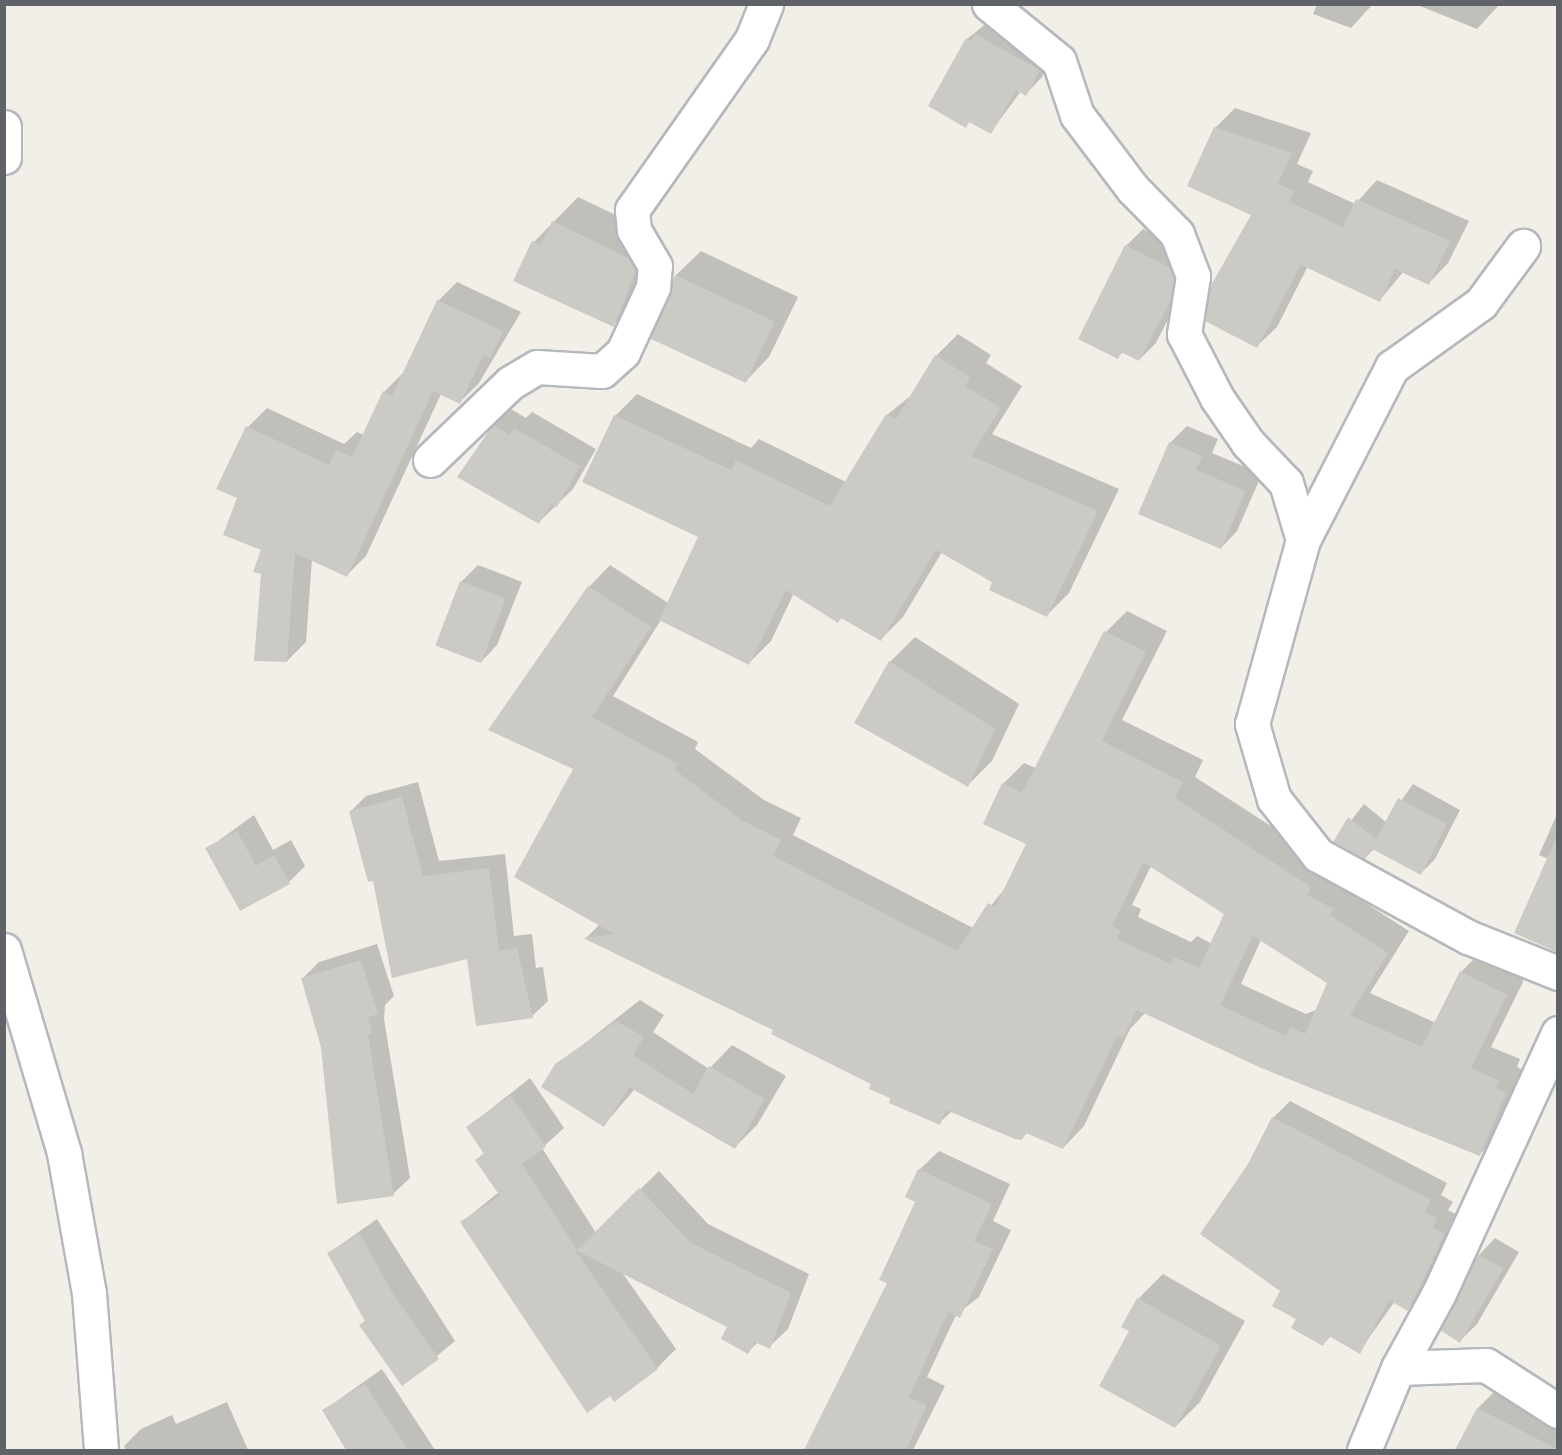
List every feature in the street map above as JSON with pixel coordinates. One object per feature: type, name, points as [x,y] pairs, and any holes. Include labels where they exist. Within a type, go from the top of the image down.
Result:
[{"type":"street","points":[[430,460],[510,383],[537,367],[602,371],[623,352],[653,287],[655,266],[634,230],[632,210],[752,39],[766,4]]},
{"type":"street","points":[[989,4],[1059,61],[1077,115],[1133,189],[1177,234],[1193,276],[1184,334],[1217,398],[1248,443],[1286,483],[1304,540]]},
{"type":"street","points":[[4,127],[4,157]]},
{"type":"street","points":[[1523,246],[1481,303],[1392,367],[1304,540],[1252,724],[1274,799],[1318,855],[1468,937],[1557,973]]},
{"type":"street","points":[[4,950],[64,1153],[89,1293],[101,1450]]},
{"type":"street","points":[[1364,1450],[1398,1368],[1439,1293],[1557,1033]]},
{"type":"street","points":[[1398,1368],[1486,1365],[1557,1411]]},
{"type":"building","points":[[975,34],[1040,70],[1026,96],[1016,90],[991,134],[969,122],[966,128],[928,106],[966,38],[971,41]]},
{"type":"building","points":[[1214,127],[1292,153],[1278,184],[1294,191],[1289,202],[1343,227],[1356,199],[1450,241],[1429,285],[1395,269],[1380,302],[1301,265],[1257,348],[1205,321],[1210,287],[1251,215],[1187,186]]},
{"type":"building","points":[[552,221],[628,258],[636,270],[614,327],[513,281],[532,241],[541,245]]},
{"type":"building","points":[[1125,245],[1169,267],[1174,278],[1170,302],[1139,361],[1121,352],[1118,359],[1078,339]]},
{"type":"building","points":[[675,275],[775,321],[746,383],[646,337]]},
{"type":"building","points":[[437,300],[503,331],[490,358],[483,355],[460,404],[433,391],[347,577],[295,553],[287,662],[254,661],[261,574],[253,572],[261,550],[223,535],[237,498],[216,489],[246,426],[329,465],[336,450],[352,457],[383,391],[392,396]]},
{"type":"building","points":[[935,355],[970,377],[965,386],[1001,408],[971,456],[1098,511],[1047,617],[989,590],[992,582],[936,550],[881,641],[841,618],[838,623],[786,590],[749,665],[659,620],[698,537],[582,482],[614,415],[731,470],[736,460],[830,506],[886,414],[896,419]]},
{"type":"building","points":[[493,425],[510,435],[514,428],[580,466],[557,507],[551,504],[539,524],[457,477]]},
{"type":"building","points":[[1169,442],[1202,456],[1196,470],[1246,491],[1221,549],[1138,514]]},
{"type":"building","points":[[460,581],[506,599],[481,663],[435,645]]},
{"type":"building","points":[[588,586],[651,627],[592,717],[678,764],[675,770],[743,821],[781,840],[773,856],[957,951],[988,903],[995,907],[1026,844],[983,824],[1002,783],[1022,793],[1104,631],[1146,652],[1102,741],[1183,782],[1175,798],[1311,887],[1307,895],[1334,909],[1330,915],[1388,953],[1350,1015],[1422,1047],[1460,971],[1507,995],[1471,1068],[1500,1081],[1496,1088],[1506,1093],[1480,1156],[1259,1067],[1137,1010],[1123,1038],[1117,1036],[1063,1149],[1026,1133],[1022,1140],[1015,1139],[946,1110],[940,1125],[889,1103],[890,1098],[869,1089],[871,1084],[771,1034],[773,1030],[583,938],[614,934],[514,877],[573,769],[488,730]],"holes":[[[1143,862],[1224,914],[1199,968],[1174,957],[1171,964],[1117,939],[1121,931],[1112,926]],[[1253,936],[1327,983],[1305,1034],[1290,1027],[1286,1036],[1220,1005]]]},
{"type":"building","points":[[889,661],[995,729],[968,787],[854,723]]},
{"type":"building","points":[[402,797],[423,876],[489,868],[499,951],[517,948],[533,1018],[476,1026],[467,959],[392,978],[373,881],[368,882],[349,811]]},
{"type":"building","points":[[1398,798],[1447,824],[1421,875],[1372,849],[1365,859],[1333,842],[1348,817],[1376,839]]},
{"type":"building","points":[[237,831],[256,866],[274,855],[290,884],[240,911],[205,848]]},
{"type":"building","points":[[1557,836],[1557,952],[1514,933]]},
{"type":"building","points":[[361,960],[378,1014],[368,1017],[372,1033],[368,1035],[394,1196],[337,1204],[321,1047],[301,978]]},
{"type":"building","points":[[617,1021],[644,1037],[633,1055],[693,1094],[709,1066],[765,1099],[735,1149],[629,1087],[604,1127],[541,1087],[555,1064]]},
{"type":"building","points":[[511,1095],[546,1147],[522,1164],[577,1250],[639,1188],[690,1242],[791,1293],[770,1349],[755,1342],[748,1354],[721,1339],[727,1327],[574,1249],[658,1369],[614,1402],[610,1396],[587,1413],[460,1222],[500,1196],[475,1160],[484,1154],[466,1127]]},
{"type":"building","points":[[1272,1117],[1431,1200],[1425,1212],[1437,1218],[1433,1227],[1445,1234],[1408,1311],[1389,1300],[1360,1354],[1329,1336],[1323,1346],[1291,1328],[1296,1319],[1272,1306],[1280,1291],[1200,1234],[1248,1164]]},
{"type":"building","points":[[918,1169],[992,1204],[974,1241],[993,1249],[960,1318],[948,1312],[909,1397],[927,1405],[906,1450],[804,1450],[887,1283],[879,1280],[915,1202],[905,1197]]},
{"type":"building","points":[[360,1234],[393,1294],[439,1359],[402,1386],[359,1325],[365,1321],[327,1253]]},
{"type":"building","points":[[1478,1254],[1503,1269],[1460,1343],[1440,1330]]},
{"type":"building","points":[[1137,1298],[1221,1346],[1175,1428],[1099,1386],[1129,1331],[1121,1327]]},
{"type":"building","points":[[365,1384],[408,1450],[346,1450],[322,1410]]},
{"type":"building","points":[[1477,1408],[1557,1449],[1557,1450],[1455,1450]]}]
